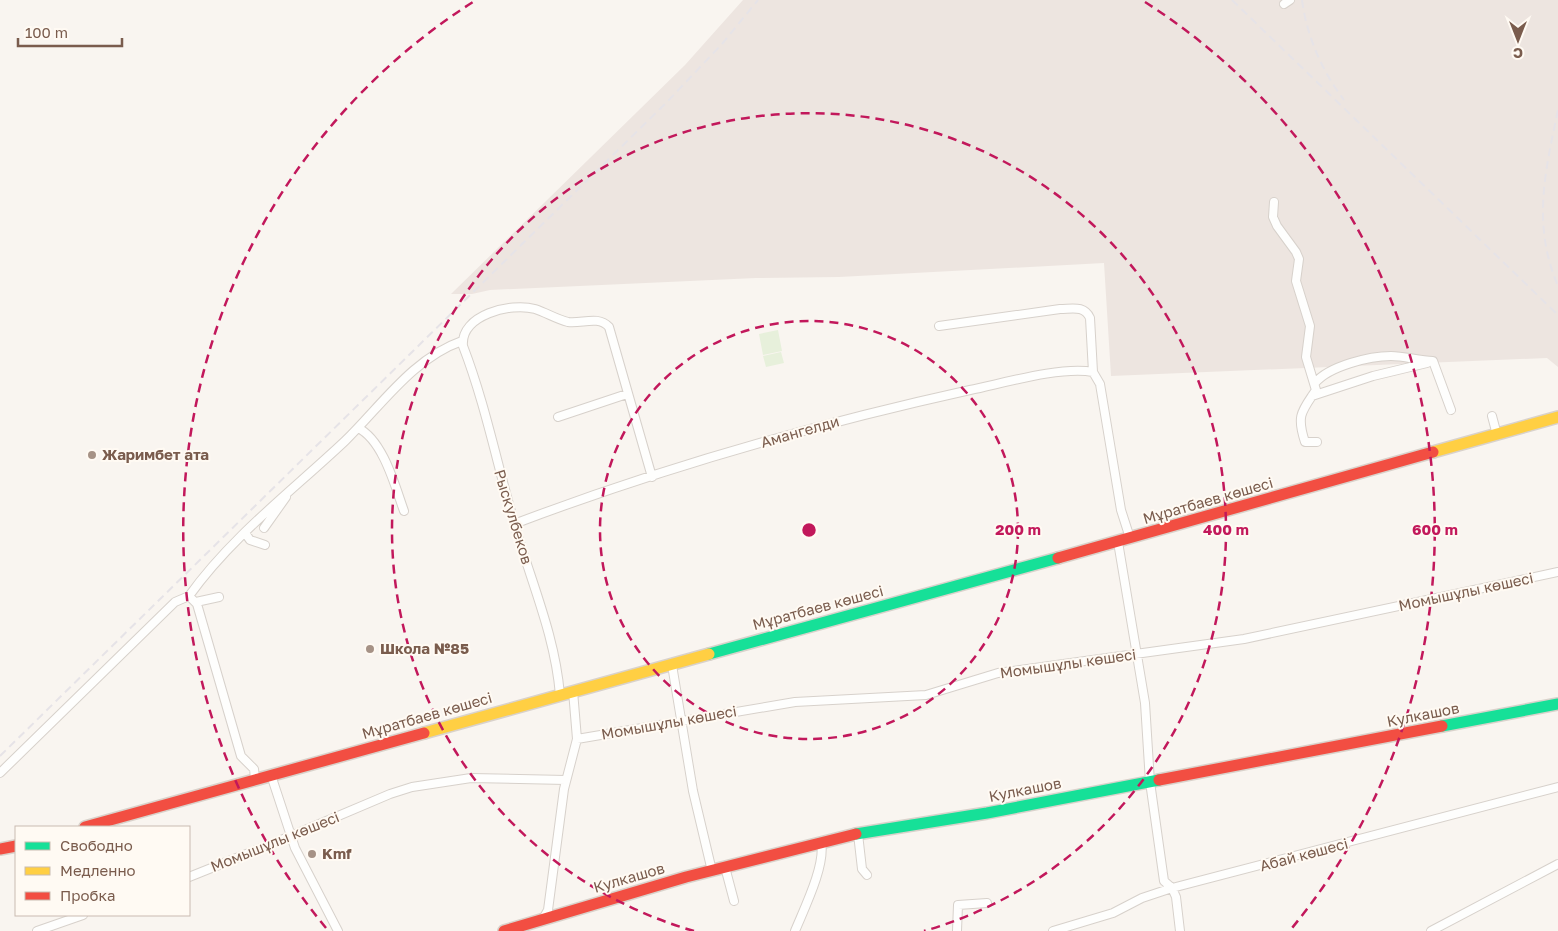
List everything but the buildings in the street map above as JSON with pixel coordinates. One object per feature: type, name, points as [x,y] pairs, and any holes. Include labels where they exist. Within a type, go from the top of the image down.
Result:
[{"type":"street","points":[[1274,202],[1274,217],[1277,226],[1296,252],[1299,260],[1296,281],[1310,326],[1306,357],[1316,390],[1306,402],[1300,424],[1305,442],[1317,442]]},
{"type":"street","points":[[0,773],[176,602],[189,596],[204,576],[245,533],[358,428],[410,373],[439,352],[462,341],[464,332],[477,318],[518,308],[536,309],[566,321],[596,321],[609,328],[652,477]]},
{"type":"street","points":[[939,326],[1060,309],[1079,308],[1088,314],[1093,372],[1100,384],[1121,510],[1130,538]]},
{"type":"street","name":"Рыскулбеков","points":[[462,341],[514,524],[545,618],[557,670],[560,695]]},
{"type":"street","points":[[1315,382],[1330,371],[1381,357],[1392,356],[1433,361]]},
{"type":"street","points":[[1312,396],[1373,376],[1433,361]]},
{"type":"street","points":[[1433,361],[1451,410]]},
{"type":"street","name":"Амангелди","points":[[514,524],[571,502],[824,424],[1037,376],[1080,370],[1093,372]]},
{"type":"street","points":[[558,417],[627,394]]},
{"type":"street","points":[[1492,416],[1497,435]]},
{"type":"street","name":"Мұратбаев көшесі","points":[[89,826],[572,691],[1118,542],[1558,417]]},
{"type":"street","points":[[358,428],[373,440],[390,473],[404,511]]},
{"type":"street","points":[[264,528],[284,502],[288,493]]},
{"type":"street","points":[[245,533],[250,540],[265,545]]},
{"type":"street","points":[[1118,542],[1145,703],[1150,782],[1164,881],[1172,888],[1178,909],[1180,931]]},
{"type":"street","name":"Момышұлы көшесі","points":[[577,739],[795,702],[926,695],[998,673],[1244,639],[1558,572]]},
{"type":"street","points":[[189,596],[196,602],[241,756],[254,769],[256,779]]},
{"type":"street","points":[[196,602],[219,597]]},
{"type":"street","points":[[672,665],[693,791],[712,871]]},
{"type":"street","points":[[538,924],[548,910],[566,780],[577,739],[572,691]]},
{"type":"street","name":"Кулкашов","points":[[504,931],[538,924],[725,867],[858,834],[1150,782],[1558,704]]},
{"type":"street","points":[[271,776],[291,836],[302,862],[338,931]]},
{"type":"street","name":"Момышұлы көшесі","points":[[190,876],[390,794],[412,787],[471,778],[566,780]]},
{"type":"street","name":"Абай көшесі","points":[[1053,931],[1113,913],[1142,898],[1172,888],[1558,787]]},
{"type":"street","points":[[858,834],[862,869],[867,875]]},
{"type":"street","points":[[795,931],[817,872],[822,854],[821,842]]},
{"type":"street","points":[[0,849],[15,846]]},
{"type":"street","points":[[1431,931],[1558,864]]},
{"type":"street","points":[[725,867],[734,900]]},
{"type":"street","points":[[957,931],[958,905],[987,903]]},
{"type":"street","points":[[37,931],[80,916]]},
{"type":"shaded area","points":[[743,0],[1558,0],[1558,367],[1547,358],[1111,376],[1104,263],[839,277],[756,278],[490,290],[472,294],[451,294],[685,65]]},
{"type":"green space","points":[[778,330],[782,351],[763,355],[759,334]]},
{"type":"green space","points":[[781,352],[784,363],[766,367],[763,356]]},
{"type":"railway","points":[[0,756],[666,103],[722,44],[758,0]]},
{"type":"railway","points":[[1232,0],[1558,315]]},
{"type":"railway","points":[[1302,0],[1304,14],[1322,65],[1344,100]]},
{"type":"railway","points":[[1558,110],[1545,177],[1543,198],[1545,241],[1558,286]]},
{"type":"traffic: fast","points":[[709,654],[1058,558]]},
{"type":"traffic: fast","points":[[1442,726],[1558,704]]},
{"type":"traffic: fast","points":[[856,834],[987,813],[1159,780]]},
{"type":"traffic: slow","points":[[1433,452],[1558,417]]},
{"type":"traffic: slow","points":[[424,733],[709,654]]},
{"type":"traffic: jam","points":[[1058,558],[1433,452]]},
{"type":"traffic: jam","points":[[1159,780],[1442,726]]},
{"type":"traffic: jam","points":[[89,826],[424,733]]},
{"type":"traffic: jam","points":[[504,931],[686,877],[856,834]]},
{"type":"traffic: jam","points":[[0,849],[15,846]]},
{"type":"place","name":"Жаримбет ата","points":[[92,455]]},
{"type":"place","name":"Школа №85","points":[[370,649]]},
{"type":"place","name":"Kmf","points":[[312,854]]}]
